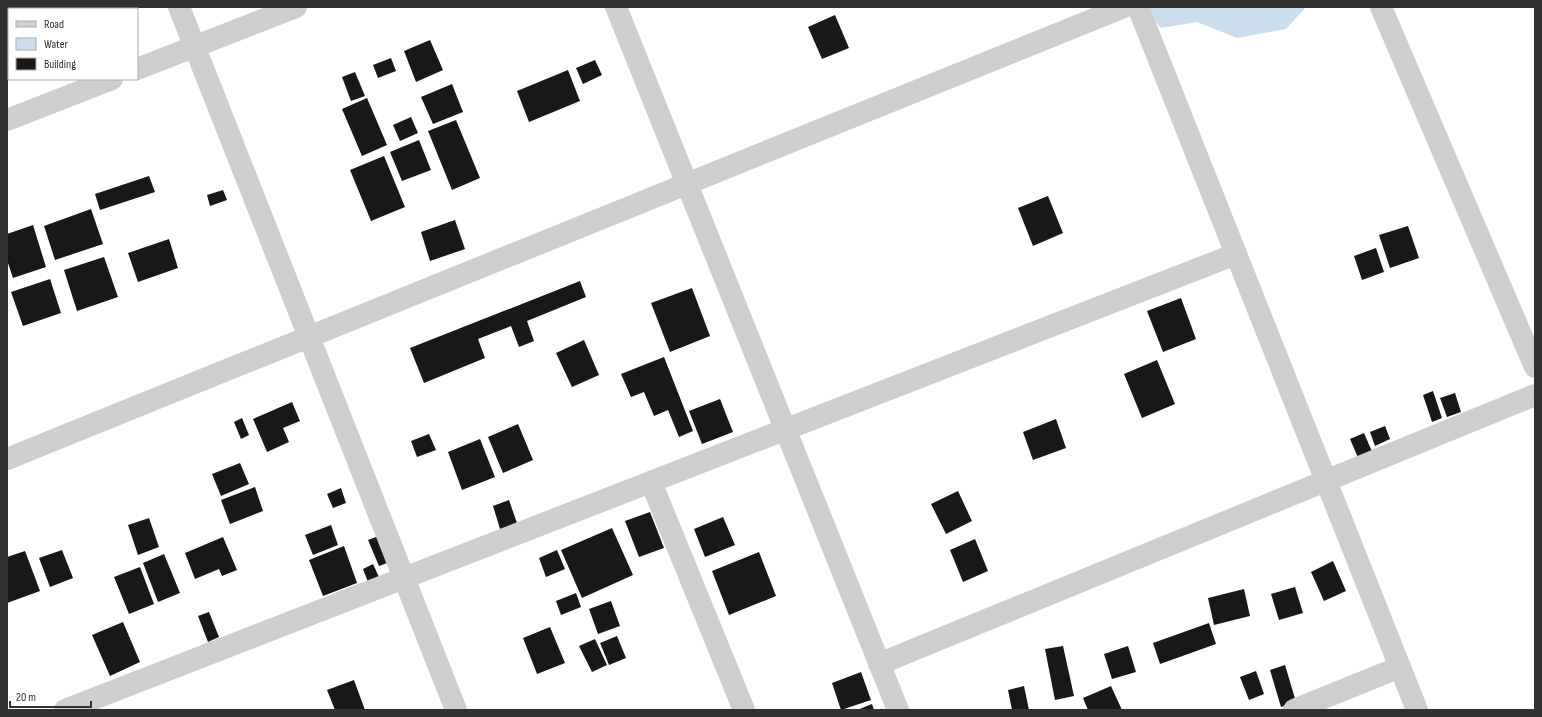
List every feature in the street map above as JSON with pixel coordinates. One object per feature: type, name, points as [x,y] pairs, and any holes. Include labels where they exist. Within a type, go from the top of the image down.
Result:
[{"type":"street","points":[[179,7],[456,710]]},
{"type":"street","points":[[138,69],[296,7]]},
{"type":"street","points":[[616,7],[898,710]]},
{"type":"street","points":[[7,459],[1124,7]]},
{"type":"street","points":[[1138,7],[1417,710]]},
{"type":"street","points":[[1381,7],[1535,368]]},
{"type":"street","points":[[7,120],[109,80]]},
{"type":"street","points":[[65,710],[1236,254]]},
{"type":"street","points":[[879,664],[1535,395]]},
{"type":"street","points":[[651,482],[744,710]]},
{"type":"street","points":[[1294,710],[1400,667]]},
{"type":"water","points":[[1143,7],[1306,7],[1286,29],[1237,38],[1197,22],[1161,28]]},
{"type":"building","points":[[835,15],[849,48],[822,59],[808,27]]},
{"type":"building","points":[[430,40],[443,70],[416,82],[404,51]]},
{"type":"building","points":[[391,58],[396,71],[378,78],[373,65]]},
{"type":"building","points":[[595,60],[602,75],[583,84],[576,68]]},
{"type":"building","points":[[568,70],[580,101],[529,122],[517,91]]},
{"type":"building","points":[[355,72],[365,96],[351,101],[342,77]]},
{"type":"building","points":[[452,84],[463,112],[433,124],[421,97]]},
{"type":"building","points":[[367,98],[387,145],[362,156],[342,109]]},
{"type":"building","points":[[411,117],[418,133],[400,141],[393,125]]},
{"type":"building","points":[[456,120],[480,178],[452,190],[428,131]]},
{"type":"building","points":[[419,140],[431,170],[402,181],[390,152]]},
{"type":"building","points":[[384,156],[405,207],[371,221],[350,170]]},
{"type":"building","points":[[149,176],[155,192],[100,210],[95,194]]},
{"type":"building","points":[[223,190],[227,200],[210,206],[207,195]]},
{"type":"building","points":[[1048,196],[1063,233],[1033,246],[1018,208]]},
{"type":"building","points":[[91,209],[103,244],[55,260],[44,226]]},
{"type":"building","points":[[455,220],[465,249],[430,261],[421,232]]},
{"type":"building","points":[[33,225],[46,267],[13,278],[7,260],[7,234]]},
{"type":"building","points":[[1408,226],[1419,258],[1390,268],[1379,235]]},
{"type":"building","points":[[169,239],[178,268],[138,282],[128,253]]},
{"type":"building","points":[[1376,248],[1384,272],[1362,280],[1354,256]]},
{"type":"building","points":[[104,257],[118,297],[77,311],[64,270]]},
{"type":"building","points":[[50,279],[61,313],[23,326],[11,292]]},
{"type":"building","points":[[580,281],[586,297],[527,321],[534,341],[519,347],[511,326],[478,339],[485,358],[424,383],[410,348]]},
{"type":"building","points":[[692,288],[710,336],[670,352],[651,303]]},
{"type":"building","points":[[1181,298],[1196,339],[1163,352],[1147,311]]},
{"type":"building","points":[[584,340],[599,375],[572,387],[556,353]]},
{"type":"building","points":[[664,357],[693,431],[679,437],[668,410],[654,416],[644,392],[631,397],[621,374]]},
{"type":"building","points":[[1157,360],[1175,404],[1142,418],[1124,374]]},
{"type":"building","points":[[1433,391],[1442,418],[1432,422],[1423,395]]},
{"type":"building","points":[[1455,393],[1461,412],[1447,417],[1440,398]]},
{"type":"building","points":[[720,399],[733,432],[702,444],[689,411]]},
{"type":"building","points":[[292,402],[300,421],[283,428],[289,442],[267,452],[253,419]]},
{"type":"building","points":[[242,418],[249,435],[241,439],[234,422]]},
{"type":"building","points":[[1056,419],[1066,448],[1033,460],[1023,432]]},
{"type":"building","points":[[518,424],[533,460],[503,473],[488,437]]},
{"type":"building","points":[[1385,426],[1390,439],[1375,446],[1370,432]]},
{"type":"building","points":[[1364,433],[1373,454],[1359,460],[1350,439]]},
{"type":"building","points":[[429,434],[436,450],[417,457],[411,441]]},
{"type":"building","points":[[480,439],[495,477],[462,490],[448,452]]},
{"type":"building","points":[[240,463],[249,484],[221,496],[212,474]]},
{"type":"building","points":[[255,487],[263,511],[230,524],[221,500]]},
{"type":"building","points":[[341,488],[346,503],[333,508],[327,494]]},
{"type":"building","points":[[958,491],[972,521],[946,534],[931,504]]},
{"type":"building","points":[[509,500],[518,526],[501,532],[493,506]]},
{"type":"building","points":[[650,512],[664,548],[639,557],[625,521]]},
{"type":"building","points":[[723,517],[735,545],[705,557],[694,529]]},
{"type":"building","points":[[149,518],[159,547],[138,555],[128,525]]},
{"type":"building","points":[[331,525],[338,545],[313,555],[305,535]]},
{"type":"building","points":[[612,528],[633,575],[582,598],[561,550]]},
{"type":"building","points":[[384,534],[395,560],[379,566],[368,540]]},
{"type":"building","points":[[223,537],[237,570],[222,576],[219,569],[195,579],[185,553]]},
{"type":"building","points":[[975,539],[988,571],[963,582],[950,550]]},
{"type":"building","points":[[344,546],[357,583],[323,596],[309,560]]},
{"type":"building","points":[[62,550],[73,578],[50,587],[39,558]]},
{"type":"building","points":[[557,550],[565,569],[546,577],[539,558]]},
{"type":"building","points":[[25,551],[40,591],[7,603],[7,557]]},
{"type":"building","points":[[759,552],[776,596],[729,615],[712,571]]},
{"type":"building","points":[[164,554],[180,593],[158,602],[143,563]]},
{"type":"building","points":[[1333,561],[1346,591],[1324,601],[1311,572]]},
{"type":"building","points":[[373,564],[379,577],[368,582],[363,569]]},
{"type":"building","points":[[140,567],[154,604],[129,614],[114,577]]},
{"type":"building","points":[[1295,587],[1303,613],[1279,620],[1271,594]]},
{"type":"building","points":[[1244,589],[1250,616],[1214,625],[1208,598]]},
{"type":"building","points":[[576,593],[581,607],[561,615],[556,601]]},
{"type":"building","points":[[611,601],[620,626],[598,634],[589,609]]},
{"type":"building","points":[[209,612],[219,637],[208,642],[198,616]]},
{"type":"building","points":[[123,622],[140,662],[110,676],[92,635]]},
{"type":"building","points":[[1209,623],[1216,644],[1160,664],[1153,643]]},
{"type":"building","points":[[550,627],[565,663],[537,674],[523,638]]},
{"type":"building","points":[[617,636],[626,658],[609,665],[600,643]]},
{"type":"building","points":[[595,639],[607,665],[592,672],[579,646]]},
{"type":"building","points":[[1063,646],[1074,696],[1055,700],[1045,649]]},
{"type":"building","points":[[1128,646],[1136,672],[1112,679],[1104,654]]},
{"type":"building","points":[[1285,665],[1296,702],[1281,707],[1270,670]]},
{"type":"building","points":[[1256,671],[1264,694],[1249,700],[1240,677]]},
{"type":"building","points":[[861,672],[871,700],[841,710],[832,683]]},
{"type":"building","points":[[354,680],[365,710],[335,710],[327,690]]},
{"type":"building","points":[[1024,686],[1029,710],[1012,710],[1008,690]]},
{"type":"building","points":[[1111,686],[1122,710],[1088,710],[1083,698]]},
{"type":"building","points":[[872,704],[874,710],[857,710]]}]
